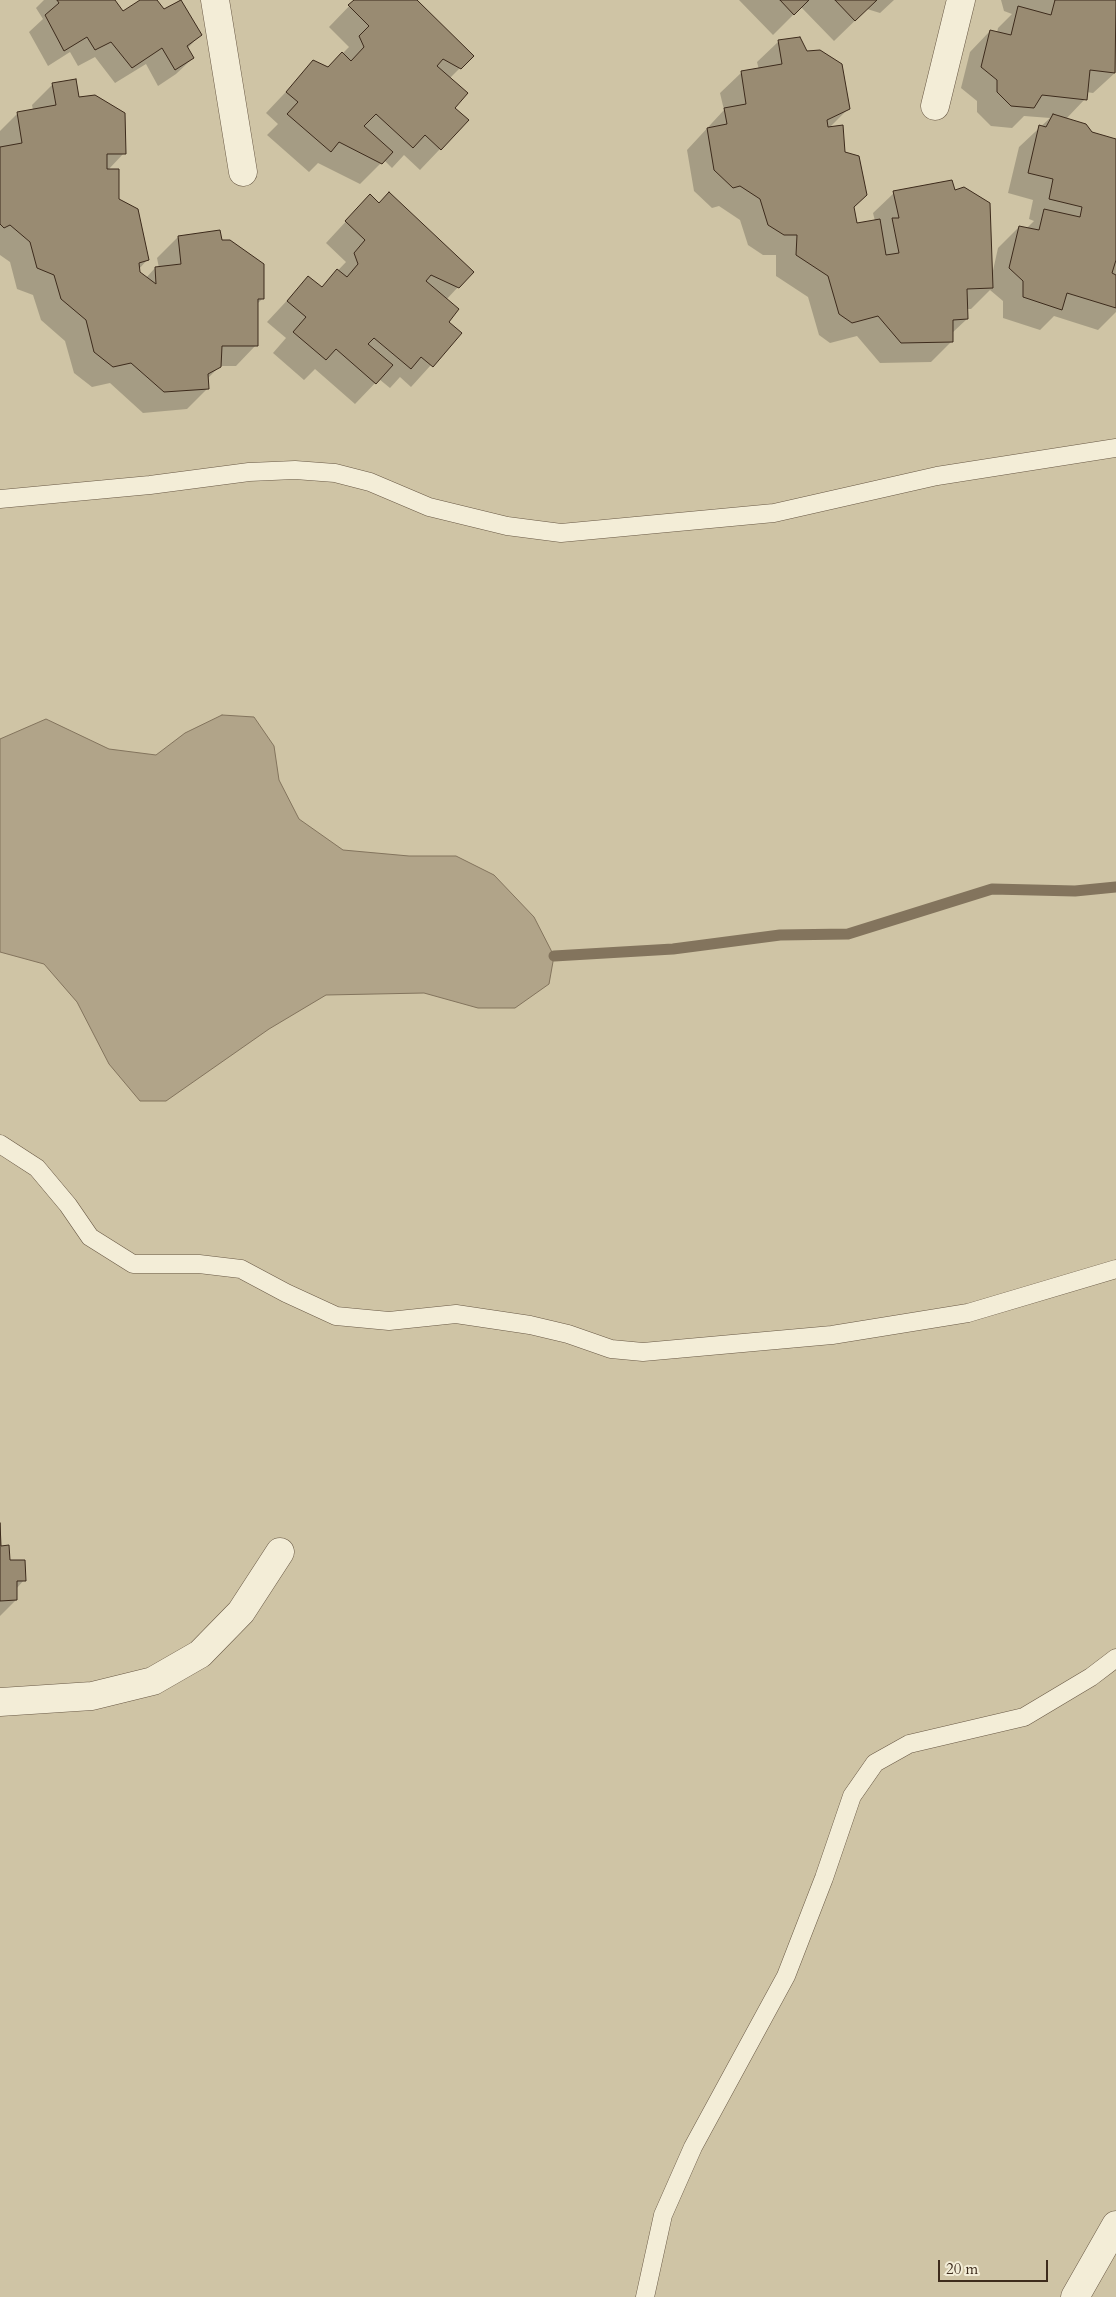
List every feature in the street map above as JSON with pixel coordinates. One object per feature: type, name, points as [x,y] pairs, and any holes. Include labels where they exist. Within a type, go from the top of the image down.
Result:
[{"type":"street","points":[[215,0],[243,172]]},
{"type":"street","points":[[935,106],[961,0]]},
{"type":"street","points":[[0,1702],[92,1696],[153,1681],[200,1654],[241,1612],[280,1552]]},
{"type":"street","points":[[1078,2295],[1116,2225]]},
{"type":"lane","points":[[0,499],[150,485],[249,472],[295,470],[335,473],[370,482],[428,506],[507,526],[561,533],[774,513],[937,476],[1116,448]]},
{"type":"lane","points":[[0,1144],[36,1168],[68,1205],[90,1237],[133,1264],[199,1264],[242,1269],[336,1316],[389,1322],[456,1314],[549,1329],[611,1350],[643,1352],[832,1335],[968,1313],[1116,1269]]},
{"type":"lane","points":[[645,2297],[664,2215],[693,2147],[786,1976],[824,1878],[852,1796],[875,1763],[909,1744],[1024,1717],[1091,1677],[1116,1658]]},
{"type":"shaded area","points":[[0,0],[1116,0],[1116,2297],[0,2297]]},
{"type":"shaded area","points":[[222,715],[254,717],[274,746],[279,780],[299,819],[343,850],[409,856],[456,856],[494,875],[534,917],[554,956],[549,984],[515,1008],[478,1008],[424,993],[326,995],[269,1029],[166,1101],[140,1101],[109,1064],[77,1002],[44,964],[0,952],[0,739],[46,719],[109,749],[156,755],[185,733]]},
{"type":"building","points":[[57,0],[115,0],[123,11],[140,0],[157,0],[164,9],[181,0],[202,35],[187,46],[194,58],[175,70],[162,48],[132,68],[111,42],[95,50],[87,37],[64,51],[45,15],[59,3]]},
{"type":"building","points":[[354,0],[417,0],[474,56],[461,69],[443,59],[437,66],[468,93],[455,108],[469,120],[441,150],[425,135],[413,148],[376,114],[364,126],[393,152],[382,164],[339,142],[331,152],[287,114],[298,102],[286,92],[313,60],[328,67],[342,52],[351,61],[364,47],[359,36],[369,26],[348,5]]},
{"type":"building","points":[[780,0],[809,0],[794,15]]},
{"type":"building","points":[[835,0],[877,0],[855,21]]},
{"type":"building","points":[[1055,0],[1116,0],[1115,73],[1090,70],[1087,100],[1042,95],[1034,108],[1011,106],[997,92],[997,80],[981,67],[990,30],[1011,35],[1018,6],[1051,15]]},
{"type":"building","points":[[800,37],[807,51],[820,50],[842,64],[850,109],[827,120],[828,127],[843,125],[845,152],[859,156],[867,195],[854,207],[857,223],[880,219],[886,255],[899,253],[892,218],[899,218],[893,191],[952,180],[955,190],[964,187],[990,203],[993,288],[967,289],[968,319],[953,320],[953,342],[901,343],[878,316],[852,323],[839,314],[828,276],[796,255],[797,235],[784,235],[768,225],[760,199],[740,186],[733,188],[714,170],[707,128],[727,124],[724,108],[746,104],[741,71],[782,64],[778,40]]},
{"type":"building","points":[[76,79],[79,97],[95,95],[125,113],[126,154],[107,154],[107,169],[119,169],[119,199],[138,209],[149,260],[139,263],[140,272],[156,284],[155,267],[181,264],[178,236],[220,230],[222,240],[230,240],[264,264],[264,299],[258,299],[258,346],[222,346],[221,367],[208,374],[209,389],[164,392],[131,363],[113,367],[94,352],[86,320],[61,299],[54,275],[37,268],[30,242],[10,225],[4,228],[0,224],[0,147],[22,143],[17,112],[56,105],[52,83]]},
{"type":"building","points":[[1053,114],[1086,124],[1092,132],[1116,139],[1116,260],[1112,273],[1116,275],[1116,308],[1067,293],[1062,310],[1023,297],[1023,281],[1009,268],[1019,226],[1039,230],[1044,209],[1080,217],[1082,207],[1049,199],[1053,179],[1028,173],[1039,125],[1046,127]]},
{"type":"building","points":[[389,192],[474,272],[459,288],[431,275],[426,281],[459,309],[449,322],[462,333],[433,367],[421,357],[411,369],[374,338],[368,344],[393,365],[376,384],[336,349],[326,360],[293,332],[306,317],[287,301],[308,276],[322,287],[337,269],[347,277],[358,264],[354,253],[365,240],[345,221],[370,194],[379,203]]},
{"type":"building","points":[[0,1523],[1,1546],[9,1545],[10,1560],[25,1560],[26,1581],[17,1581],[17,1600],[0,1601]]},
{"type":"waterway","points":[[554,956],[673,949],[780,935],[848,934],[992,889],[1075,891],[1116,887]]}]
